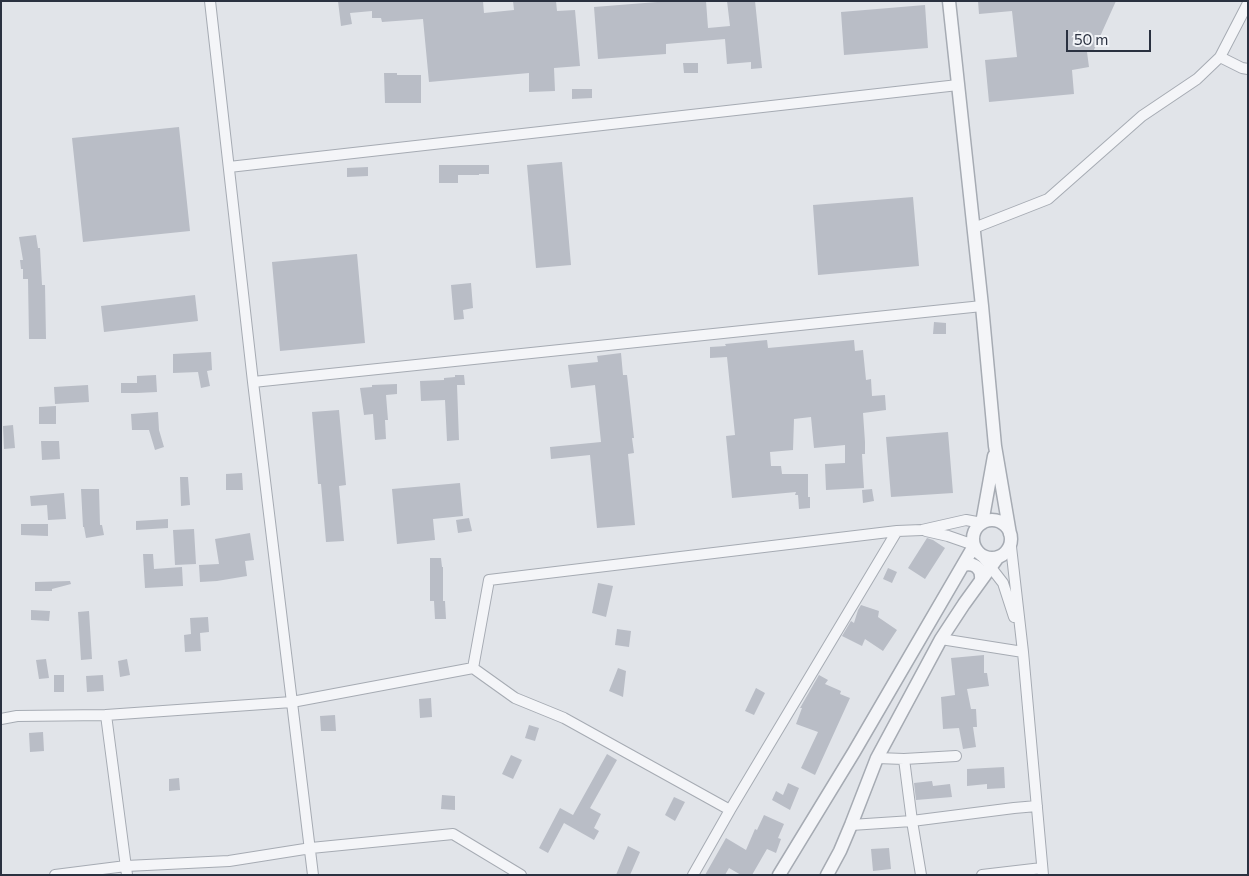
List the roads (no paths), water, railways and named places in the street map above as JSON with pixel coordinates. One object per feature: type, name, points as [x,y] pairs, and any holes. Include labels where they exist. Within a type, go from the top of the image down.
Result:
[{"type":"street","points":[[210,1],[253,382],[313,875]]},
{"type":"street","points":[[949,1],[974,228],[995,446],[1010,536],[1022,647],[1043,871],[982,875]]},
{"type":"street","points":[[974,228],[1048,199],[1142,116],[1197,79],[1220,57],[1248,3]]},
{"type":"street","points":[[1220,57],[1248,69]]},
{"type":"street","points":[[229,166],[958,85]]},
{"type":"street","points":[[253,382],[982,306]]},
{"type":"street","points":[[982,523],[995,446]]},
{"type":"street","points":[[473,668],[489,580],[897,531],[922,530],[966,520],[982,523]]},
{"type":"street","points":[[827,875],[851,825],[877,758],[941,639],[994,562],[1007,550],[1010,544],[1010,536],[1004,525],[993,520],[982,523],[977,527],[973,539],[977,549]]},
{"type":"street","points":[[922,530],[948,536],[993,558],[998,575],[1006,589],[1022,647]]},
{"type":"street","points":[[693,875],[897,531]]},
{"type":"street","points":[[779,875],[854,752],[963,565],[977,549]]},
{"type":"street","points":[[963,565],[975,565],[981,571],[981,580]]},
{"type":"street","points":[[941,639],[1022,647]]},
{"type":"street","points":[[1,720],[17,716],[106,715],[292,702],[473,668],[515,698],[564,718],[730,810]]},
{"type":"street","points":[[106,715],[126,870]]},
{"type":"street","points":[[877,758],[904,759],[956,756]]},
{"type":"street","points":[[904,759],[920,875]]},
{"type":"street","points":[[851,825],[912,821],[1037,806]]},
{"type":"street","points":[[54,875],[228,861],[311,848],[453,834],[521,875]]}]
